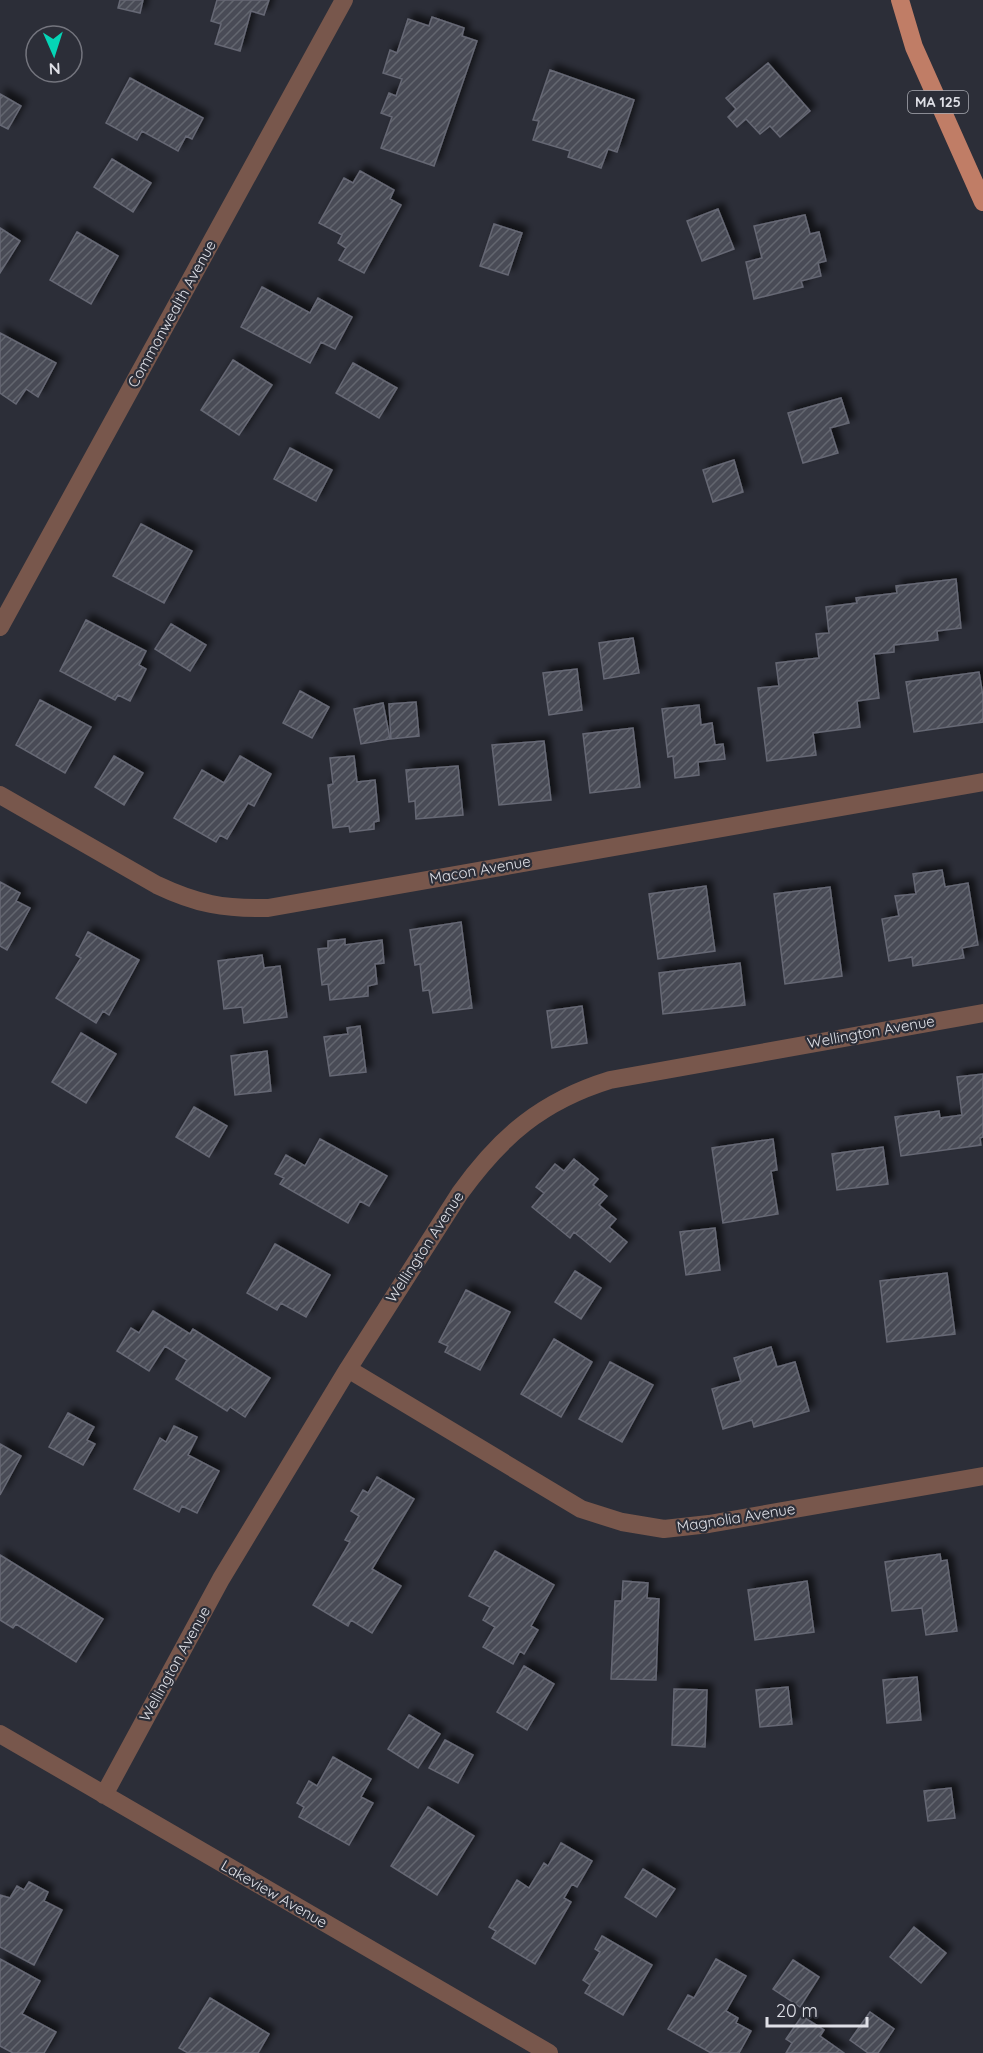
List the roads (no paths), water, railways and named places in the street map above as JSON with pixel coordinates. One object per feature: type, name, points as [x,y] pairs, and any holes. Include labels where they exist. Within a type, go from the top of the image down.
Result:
[{"type":"main road","name":"MA 125","points":[[900,0],[914,47],[983,202]]},
{"type":"street","name":"Commonwealth Avenue","points":[[0,627],[344,0]]},
{"type":"street","name":"Macon Avenue","points":[[0,795],[183,898],[209,905],[239,909],[268,908],[983,782]]},
{"type":"street","name":"Wellington Avenue","points":[[104,1795],[221,1579],[348,1368],[477,1170],[509,1136],[545,1107],[564,1096],[586,1087],[633,1074],[983,1013]]},
{"type":"street","name":"Magnolia Avenue","points":[[348,1368],[580,1509],[622,1522],[664,1529],[709,1524],[983,1476]]},
{"type":"street","name":"Lakeview Avenue","points":[[0,1734],[549,2053]]}]
